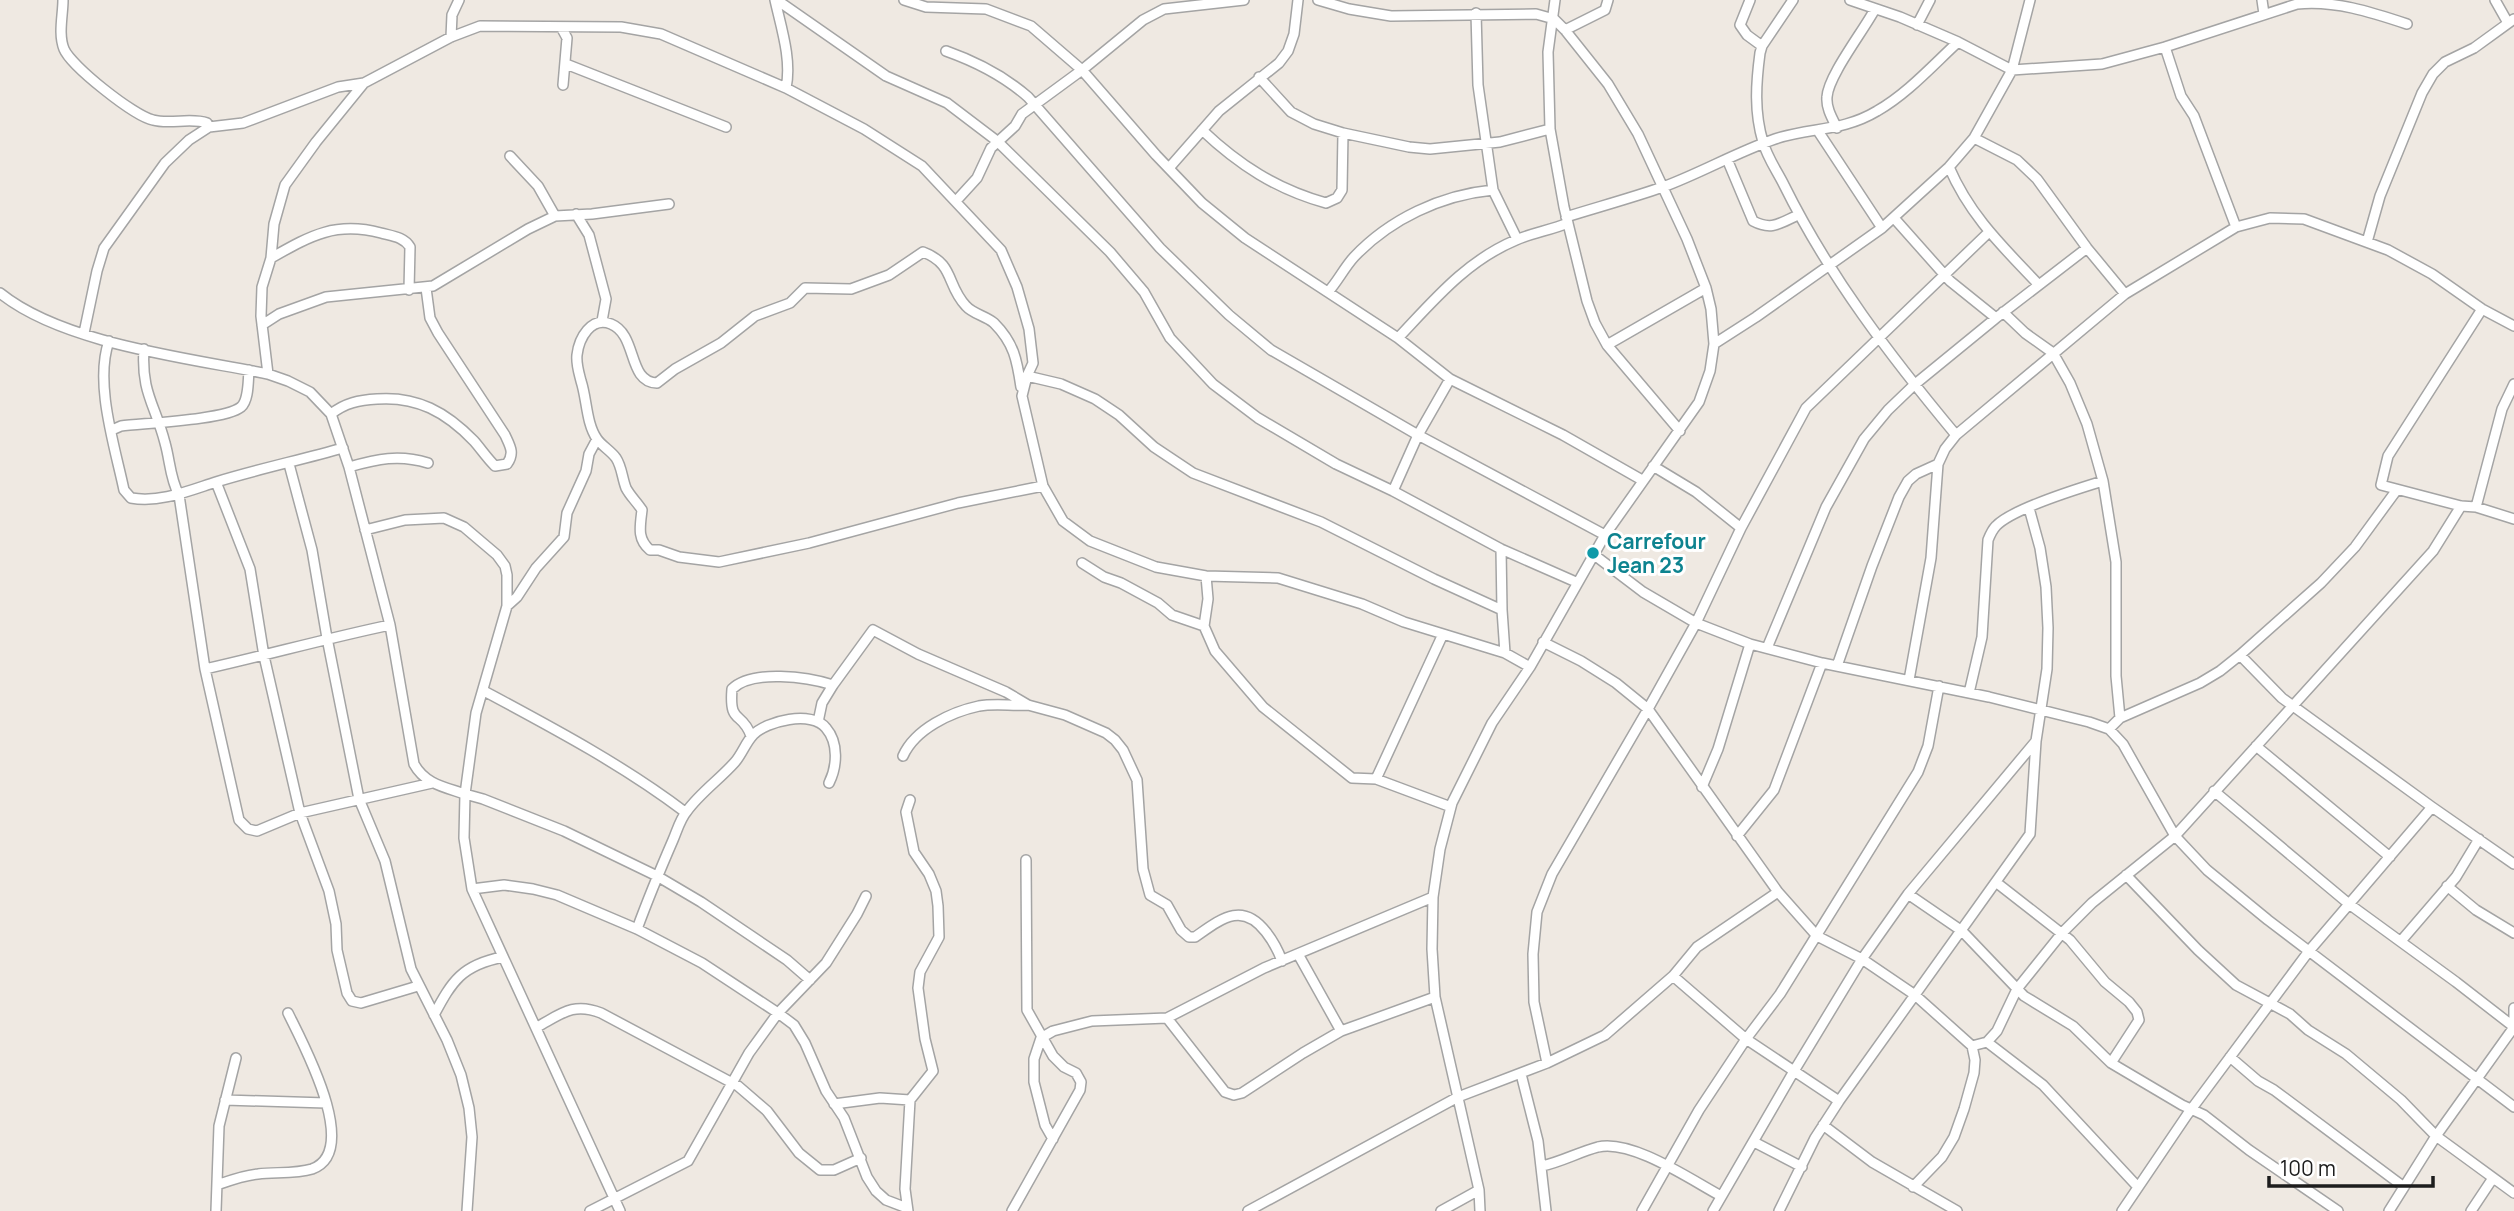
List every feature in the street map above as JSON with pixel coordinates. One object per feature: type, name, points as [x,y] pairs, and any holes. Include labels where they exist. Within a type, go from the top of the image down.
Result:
[{"type":"street","points":[[63,0],[62,42],[71,60],[79,68],[143,116],[163,121],[200,120],[207,122],[209,127]]},
{"type":"street","points":[[451,37],[452,15],[459,0]]},
{"type":"street","points":[[776,0],[787,60],[786,88]]},
{"type":"street","points":[[776,0],[886,76],[947,103],[997,141],[1110,252],[1144,292],[1170,338],[1213,384],[1258,418],[1325,457],[1501,549],[1576,582]]},
{"type":"street","points":[[904,0],[926,7],[986,9],[1031,26],[1082,70],[1202,203],[1245,238],[1398,338],[1450,379],[1563,435],[1642,480]]},
{"type":"street","points":[[957,201],[977,178],[997,141],[1015,126],[1023,114],[1143,20],[1164,9],[1244,0]]},
{"type":"street","points":[[1169,168],[1219,111],[1279,63],[1288,51],[1296,24],[1298,0]]},
{"type":"street","points":[[1318,0],[1349,9],[1391,16],[1536,14],[1554,19],[1608,84],[1639,134],[1688,239],[1711,309],[1714,344],[1710,370],[1699,402],[1605,534],[1530,667],[1492,723],[1451,807],[1440,849],[1433,897],[1435,997],[1479,1190],[1480,1211]]},
{"type":"street","points":[[1555,0],[1548,52],[1550,129],[1567,220],[1587,301],[1595,323],[1608,345],[1680,431]]},
{"type":"street","points":[[1565,30],[1605,10],[1608,0]]},
{"type":"street","points":[[1750,0],[1740,25],[1762,46]]},
{"type":"street","points":[[1793,0],[1762,46],[1755,99],[1763,144],[1798,215],[1829,266],[1914,385],[1956,435]]},
{"type":"street","points":[[1850,0],[1958,42],[2012,70],[2102,64],[2165,47],[2297,4],[2316,1],[2363,9],[2407,24]]},
{"type":"street","points":[[1917,25],[1930,0]]},
{"type":"street","points":[[1714,344],[1882,228],[1949,167],[1974,138],[2012,70],[2030,0]]},
{"type":"street","points":[[2262,0],[2264,14]]},
{"type":"street","points":[[2367,242],[2380,196],[2425,86],[2445,62],[2474,48],[2511,21],[2495,0]]},
{"type":"street","points":[[1836,128],[1828,107],[1827,95],[1832,81],[1875,9]]},
{"type":"street","points":[[1476,13],[1478,85],[1493,190],[1517,239]]},
{"type":"street","points":[[83,333],[104,248],[165,163],[189,140],[209,127],[243,123],[338,87],[364,83],[451,37],[480,26],[621,27],[662,34],[786,88],[864,129],[922,166],[1000,250],[1017,287],[1029,330],[1033,363],[1021,396]]},
{"type":"street","points":[[561,27],[566,37],[563,85]]},
{"type":"street","points":[[1398,338],[1456,277],[1479,260],[1517,239],[1664,187],[1763,144],[1792,134],[1836,128],[1878,111],[1912,85],[1958,42]]},
{"type":"street","points":[[2165,47],[2181,96],[2199,127],[2236,227]]},
{"type":"street","points":[[946,51],[997,73],[1036,105],[1160,248],[1229,315],[1271,350],[1418,435],[1605,534]]},
{"type":"street","points":[[566,65],[726,127]]},
{"type":"street","points":[[1259,77],[1292,112],[1314,124],[1343,134],[1430,149],[1500,142],[1550,129]]},
{"type":"street","points":[[268,374],[262,325],[262,287],[271,258],[274,224],[285,185],[364,83]]},
{"type":"street","points":[[1202,130],[1230,156],[1265,179],[1302,196],[1326,203],[1337,198],[1342,190],[1343,134]]},
{"type":"street","points":[[1818,131],[1882,228]]},
{"type":"street","points":[[1974,138],[2017,160],[2037,179],[2087,248],[2125,294]]},
{"type":"street","points":[[510,156],[538,186],[555,216]]},
{"type":"street","points":[[1727,159],[1753,221],[1765,227],[1798,215]]},
{"type":"street","points":[[1949,167],[1960,193],[1989,232],[2039,285]]},
{"type":"street","points":[[1328,292],[1354,257],[1407,216],[1447,200],[1493,190]]},
{"type":"street","points":[[262,325],[279,314],[326,298],[426,288],[555,216],[669,204]]},
{"type":"street","points":[[576,214],[589,235],[606,299],[602,321]]},
{"type":"street","points":[[1894,218],[1944,274],[2053,353],[2070,383],[2087,424],[2104,481],[2116,562],[2116,676],[2119,718]]},
{"type":"street","points":[[1909,680],[1931,558],[1938,464],[1945,449],[1956,435],[2125,294],[2236,227],[2270,218],[2304,219],[2367,242],[2432,274],[2482,309],[2514,326]]},
{"type":"street","points":[[271,258],[323,231],[351,228],[374,231],[401,238],[410,247],[409,290]]},
{"type":"street","points":[[1547,1063],[1534,1002],[1533,954],[1537,912],[1552,874],[1696,623],[1741,528],[1806,408],[1989,232]]},
{"type":"street","points":[[1768,649],[1826,507],[1864,439],[1914,385],[2087,248]]},
{"type":"street","points":[[1043,486],[958,503],[770,552],[719,562],[650,550],[642,544],[639,532],[642,510],[625,485],[620,464],[597,439],[590,423],[576,357],[580,341],[595,323],[602,321],[618,327],[630,344],[642,377],[647,382],[657,383],[675,369],[721,343],[755,316],[790,303],[805,288],[851,289],[889,275],[923,252],[939,259],[945,266],[956,293],[967,307],[994,323],[1009,341],[1017,357],[1021,396],[1043,486],[1063,521],[1090,541],[1156,567],[1206,576],[1278,578],[1362,604],[1443,635],[1505,653],[1530,667]]},
{"type":"street","points":[[331,414],[348,403],[365,400],[392,398],[415,401],[443,413],[456,423],[495,466],[507,464],[512,457],[512,449],[438,333],[430,318],[426,288]]},
{"type":"street","points":[[1608,345],[1706,288]]},
{"type":"street","points":[[0,293],[44,320],[83,333],[144,349],[268,374],[310,392],[331,414],[349,467],[390,625],[414,764],[420,775],[432,783],[484,799],[564,831],[657,876],[787,960],[810,980]]},
{"type":"street","points":[[2482,309],[2388,456],[2381,485],[2396,491],[2476,507],[2514,519]]},
{"type":"street","points":[[109,341],[104,354],[104,374],[124,490],[131,498],[140,500],[179,495],[343,447]]},
{"type":"street","points":[[144,349],[145,390],[166,445],[173,485],[179,495],[205,669],[239,820],[248,829],[257,831],[300,813],[432,783]]},
{"type":"street","points":[[112,430],[121,426],[239,409],[247,394],[249,370]]},
{"type":"street","points":[[1027,376],[1061,384],[1095,399],[1119,415],[1154,447],[1193,472],[1321,522],[1502,610]]},
{"type":"street","points":[[1393,491],[1418,435],[1450,379]]},
{"type":"street","points":[[2476,507],[2502,409],[2514,384]]},
{"type":"street","points":[[506,606],[517,597],[536,568],[564,537],[567,513],[597,439]]},
{"type":"street","points":[[349,467],[390,457],[428,463]]},
{"type":"street","points":[[289,464],[313,550],[327,638],[359,799],[384,861],[404,943],[418,986],[435,1015],[461,1075],[469,1108],[471,1137],[467,1211]]},
{"type":"street","points":[[1837,666],[1872,566],[1903,489],[1916,474],[1938,464]]},
{"type":"street","points":[[1653,466],[1696,492],[1741,528]]},
{"type":"street","points":[[1969,693],[1982,637],[1988,540],[1994,528],[2029,508],[2070,491],[2104,481]]},
{"type":"street","points":[[216,482],[250,569],[264,656],[300,813],[329,891],[336,924],[337,950],[347,993],[352,1001],[360,1003],[418,986]]},
{"type":"street","points":[[2109,729],[2119,718],[2200,683],[2220,671],[2321,583],[2355,547],[2396,491]]},
{"type":"street","points":[[1972,1046],[1987,1042],[1997,1031],[2018,989],[2062,933],[2092,903],[2175,836],[2433,551],[2461,506]]},
{"type":"street","points":[[1779,1211],[1839,1101],[2030,834],[2036,741],[2047,655],[2046,587],[2040,548],[2029,508]]},
{"type":"street","points":[[365,530],[405,520],[444,518],[455,522],[497,555],[505,566],[506,606],[476,713],[465,794],[464,838],[472,889],[620,1211]]},
{"type":"street","points":[[1501,549],[1505,653]]},
{"type":"street","points":[[1593,554],[1643,592],[1696,623],[1750,644],[1822,663],[2041,709],[2109,729],[2123,744],[2175,836],[2207,870],[2514,1107]]},
{"type":"street","points":[[1082,563],[1104,577],[1158,603],[1172,615],[1204,626]]},
{"type":"street","points":[[1206,576],[1208,599],[1204,626],[1215,651],[1263,707],[1352,778],[1376,779],[1451,807]]},
{"type":"street","points":[[205,669],[390,625]]},
{"type":"street","points":[[818,722],[819,710],[833,685],[873,630],[925,657],[1006,692],[1028,705],[1065,715],[1106,733],[1123,750],[1137,780],[1140,837],[1147,891],[1150,895],[1167,905],[1189,937],[1195,937],[1223,919],[1247,914],[1257,920],[1273,940],[1282,961]]},
{"type":"street","points":[[1376,779],[1443,635]]},
{"type":"street","points":[[1543,642],[1616,683],[1648,709],[1778,892],[1816,936],[1862,959],[1915,995],[1972,1046],[1976,1060],[1974,1073],[1965,1110],[1954,1137],[1942,1157],[1913,1187]]},
{"type":"street","points":[[1702,787],[1718,749],[1750,644]]},
{"type":"street","points":[[2240,654],[2282,698],[2514,864]]},
{"type":"street","points":[[1737,836],[1774,790],[1822,663]]},
{"type":"street","points":[[751,736],[745,722],[733,713],[730,705],[733,687],[763,677],[784,676],[809,678],[833,685]]},
{"type":"street","points":[[1643,1211],[1699,1110],[1746,1039],[1780,994],[1918,772],[1928,746],[1939,687]]},
{"type":"street","points":[[484,691],[547,724],[648,784],[685,813]]},
{"type":"street","points":[[903,756],[913,740],[952,715],[979,706],[1028,705]]},
{"type":"street","points":[[637,929],[685,813],[733,764],[744,751],[751,736],[776,721],[818,722],[826,726],[832,737],[836,761],[829,783]]},
{"type":"street","points":[[1713,1211],[1862,959],[1908,894],[2036,741]]},
{"type":"street","points":[[2256,746],[2390,857]]},
{"type":"street","points":[[2214,791],[2349,904],[2514,1027]]},
{"type":"street","points":[[908,1210],[905,1189],[909,1100],[933,1071],[925,1039],[919,988],[920,972],[939,937],[936,891],[929,874],[914,852],[908,825],[906,812],[910,800]]},
{"type":"street","points":[[2122,1211],[2192,1108],[2309,951],[2432,807]]},
{"type":"street","points":[[2402,941],[2456,877],[2479,839]]},
{"type":"street","points":[[1012,1211],[1080,1090],[1081,1082],[1076,1073],[1053,1056],[1027,1010],[1026,860]]},
{"type":"street","points":[[2126,875],[2229,979],[2346,1054],[2401,1100],[2436,1136],[2514,1193]]},
{"type":"street","points":[[1997,883],[2062,933],[2105,982],[2129,1002],[2139,1017],[2111,1063]]},
{"type":"street","points":[[472,889],[503,885],[533,888],[557,895],[637,929],[702,963],[778,1013],[794,1025],[799,1034],[821,1081],[844,1118],[867,1177],[876,1191],[886,1200],[908,1210]]},
{"type":"street","points":[[2447,886],[2476,910],[2514,933]]},
{"type":"street","points":[[1248,1211],[1458,1097],[1521,1074],[1605,1035],[1673,976],[1696,947],[1778,892]]},
{"type":"street","points":[[1908,894],[1962,931],[2033,1003],[2073,1027],[2111,1063],[2204,1115],[2249,1150],[2338,1211]]},
{"type":"street","points":[[590,1211],[688,1161],[749,1052],[778,1013],[810,980],[841,941],[866,896]]},
{"type":"street","points":[[1053,1139],[1045,1125],[1034,1082],[1034,1059],[1041,1038],[1053,1031],[1092,1021],[1167,1018],[1282,961],[1433,897]]},
{"type":"street","points":[[1298,954],[1341,1031]]},
{"type":"street","points":[[435,1015],[448,988],[458,977],[490,960],[503,957]]},
{"type":"street","points":[[1673,976],[1746,1039],[1839,1101]]},
{"type":"street","points":[[1167,1018],[1225,1092],[1234,1095],[1242,1093],[1303,1052],[1341,1031],[1435,997]]},
{"type":"street","points":[[537,1027],[575,1007],[588,1008],[732,1082],[753,1098],[799,1153],[820,1170],[835,1170],[861,1158]]},
{"type":"street","points":[[2389,1211],[2436,1136],[2514,1027],[2514,1008]]},
{"type":"street","points":[[217,1185],[240,1177],[313,1169],[332,1149],[332,1129],[326,1102],[288,1013]]},
{"type":"street","points":[[1987,1042],[2043,1085],[2137,1186]]},
{"type":"street","points":[[2230,1057],[2258,1081],[2274,1090],[2404,1187]]},
{"type":"street","points":[[216,1211],[219,1126],[236,1058]]},
{"type":"street","points":[[1521,1074],[1538,1141],[1546,1211]]},
{"type":"street","points":[[834,1104],[880,1098],[909,1100]]},
{"type":"street","points":[[225,1100],[326,1102]]},
{"type":"street","points":[[1824,1125],[1872,1162],[1957,1211]]},
{"type":"street","points":[[1754,1142],[1802,1167]]},
{"type":"street","points":[[1542,1166],[1599,1147],[1613,1146],[1630,1150],[1721,1196]]},
{"type":"street","points":[[2471,1211],[2493,1178]]},
{"type":"street","points":[[1441,1211],[1479,1190]]},
{"type":"place","name":"Carrefour Jean 23","points":[[1593,553]]}]
